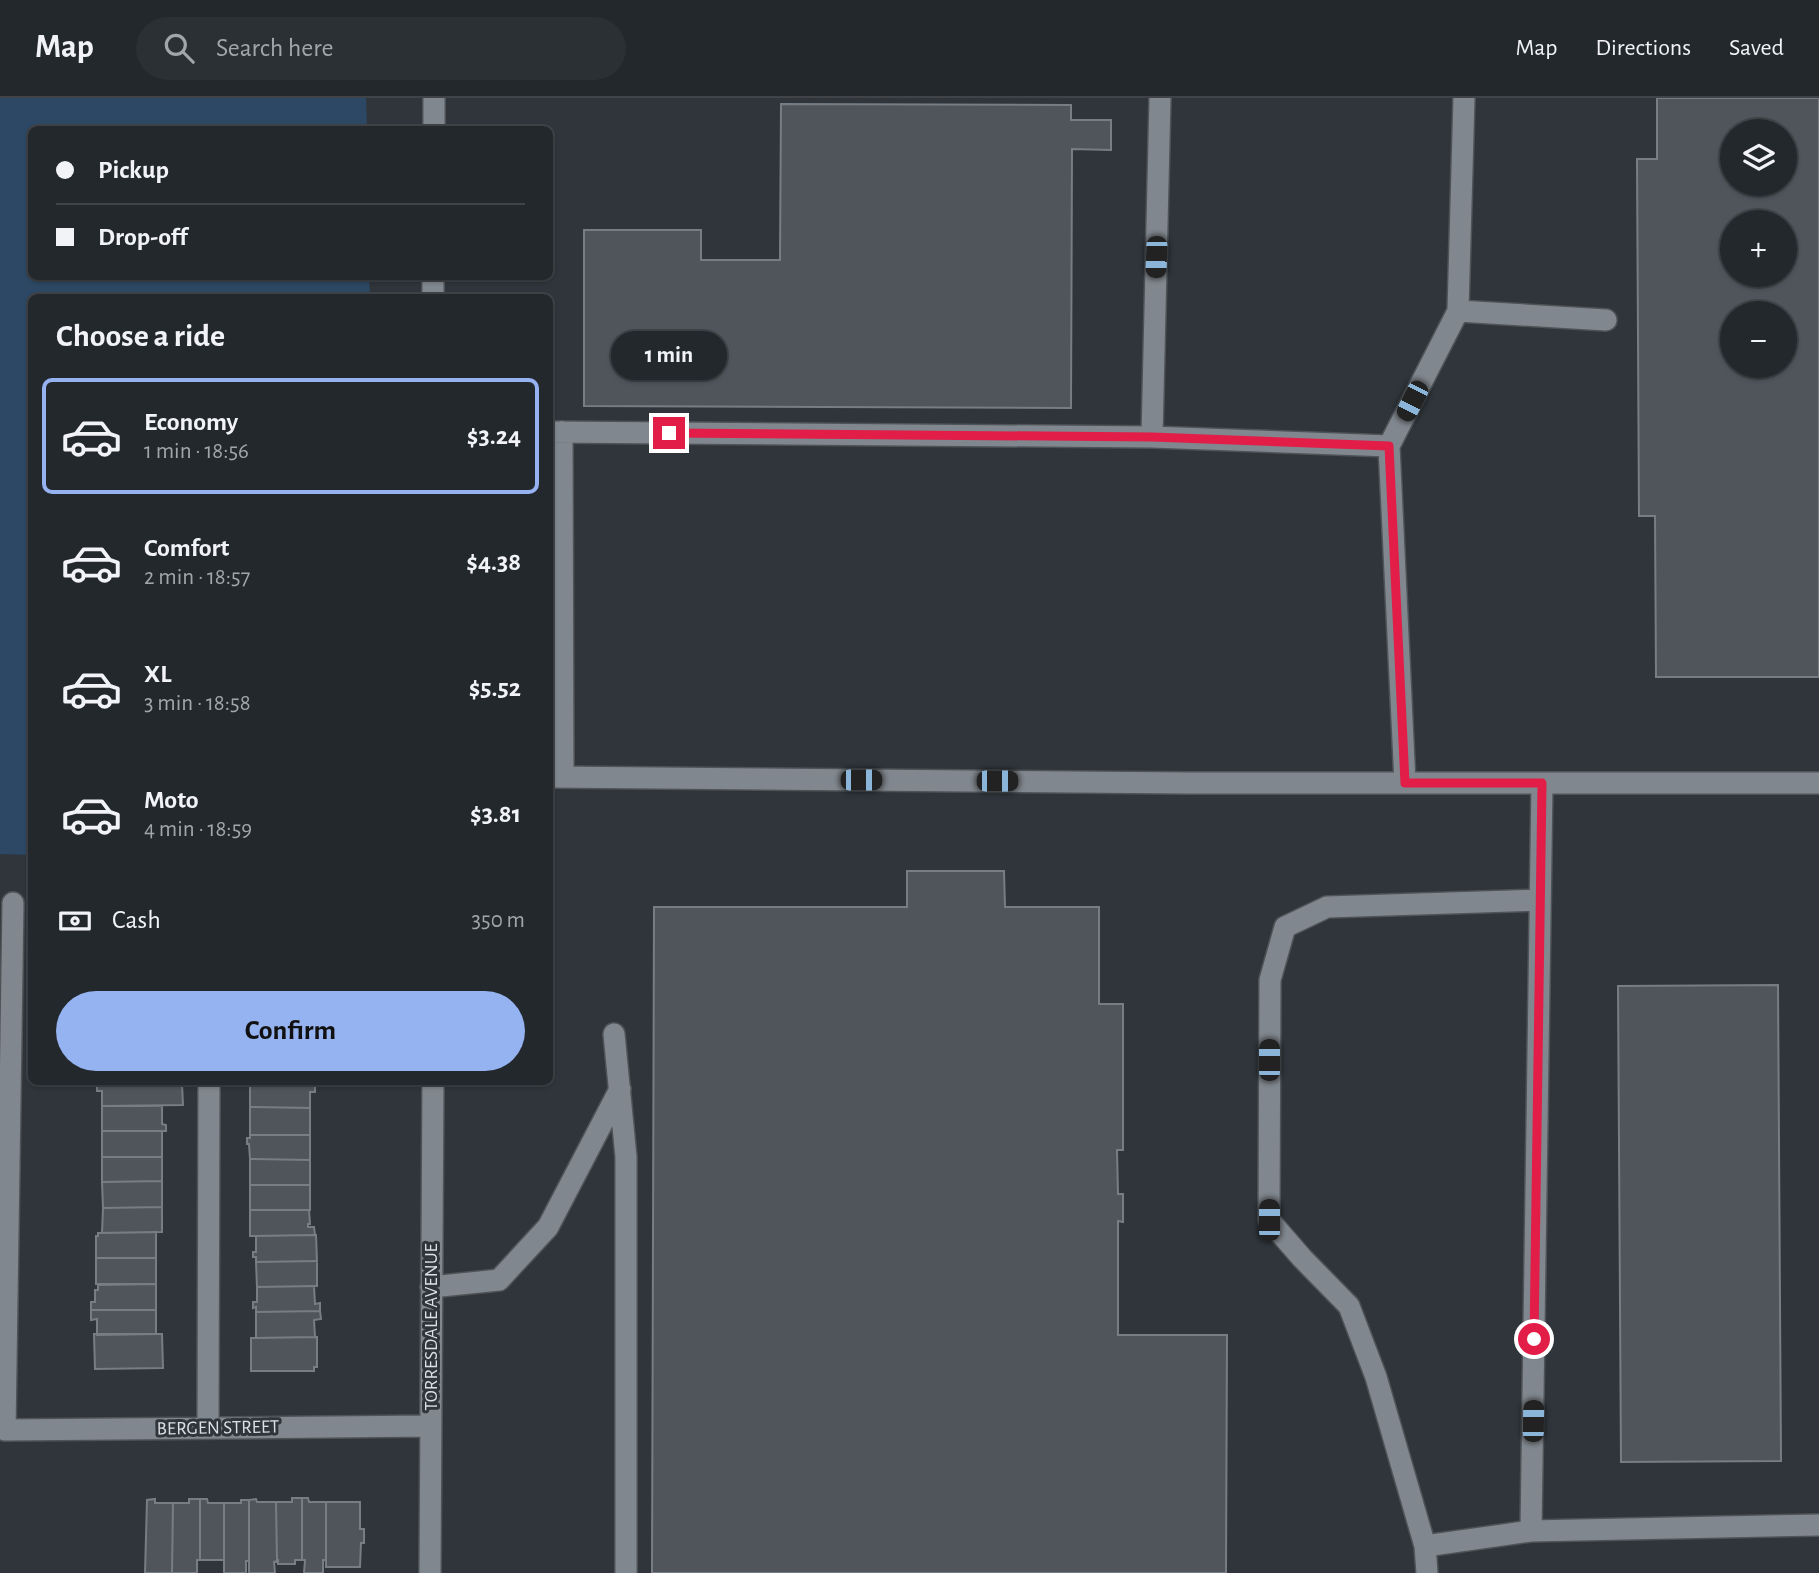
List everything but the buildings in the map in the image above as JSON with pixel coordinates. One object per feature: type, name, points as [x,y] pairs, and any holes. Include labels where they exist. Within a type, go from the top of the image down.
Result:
[{"type":"street","points":[[434,98],[434,126]]},
{"type":"street","points":[[1152,437],[1160,98]]},
{"type":"street","points":[[1405,783],[1389,446],[1458,311],[1464,98]]},
{"type":"street","points":[[1458,311],[1606,320]]},
{"type":"street","points":[[1389,446],[1152,437],[556,432],[556,778],[1819,783]]},
{"type":"street","points":[[1531,1531],[1542,783]]},
{"type":"street","points":[[1427,1573],[1425,1546],[1376,1377],[1349,1306],[1269,1220],[1270,980],[1285,927],[1327,907],[1541,900]]},
{"type":"street","name":"BERGEN STREET","points":[[15,903],[5,1430],[431,1426]]},
{"type":"street","points":[[614,1034],[626,1157],[626,1573]]},
{"type":"street","points":[[208,1428],[209,1085]]},
{"type":"street","name":"TORRESDALE AVENUE","points":[[430,1573],[433,1085]]},
{"type":"street","points":[[431,1287],[499,1280],[548,1227],[620,1089]]},
{"type":"street","points":[[1425,1546],[1531,1531],[1819,1525]]},
{"type":"shaded area","points":[[0,98],[366,98],[367,126],[28,126],[28,280],[369,280],[370,294],[28,294],[28,855],[0,854]]},
{"type":"route","points":[[669,433],[1152,437],[1389,446],[1405,783],[1542,783],[1534,1339]]}]
